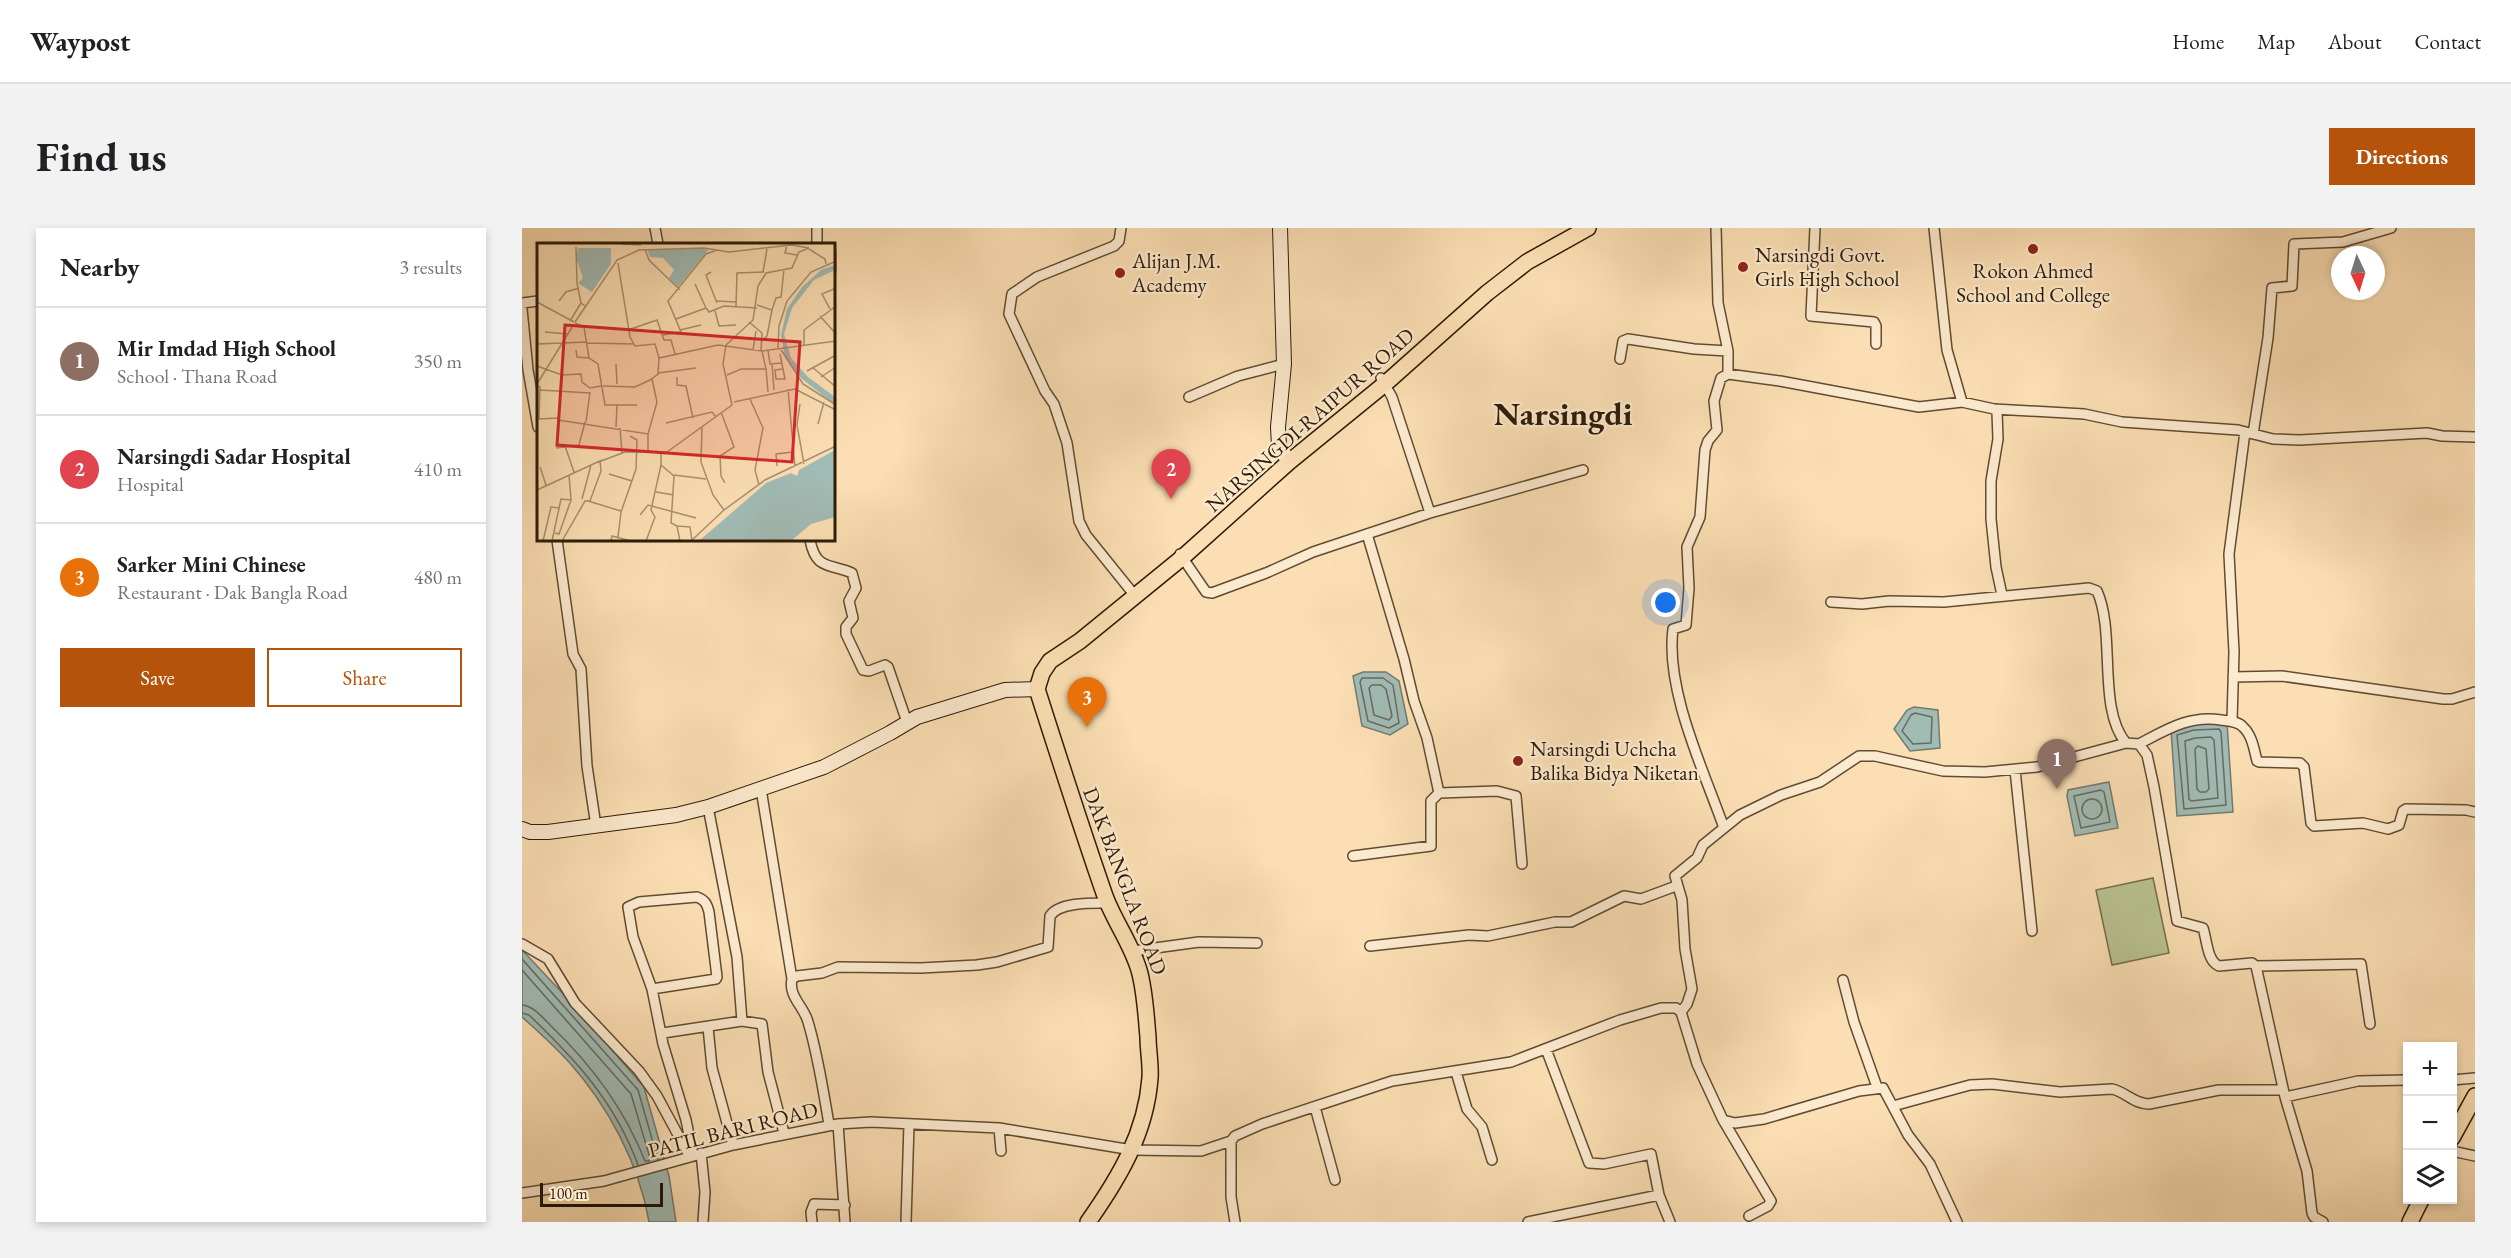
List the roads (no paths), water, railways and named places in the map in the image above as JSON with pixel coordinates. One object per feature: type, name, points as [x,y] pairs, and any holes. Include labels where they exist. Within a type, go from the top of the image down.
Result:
[{"type":"main road","name":"NARSINGDI-RAIPUR ROAD","points":[[1037,688],[1041,673],[1050,661],[1064,650],[1074,646],[1181,555],[1286,460],[1337,421],[1509,265],[1571,228]]},
{"type":"main road","name":"NARSINGDI-RAIPUR ROAD","points":[[1383,380],[1527,262],[1588,228]]},
{"type":"main road","name":"DAK BANGLA ROAD","points":[[1037,688],[1068,791],[1107,903],[1132,951],[1144,994],[1150,1078],[1139,1133],[1132,1150],[1088,1222]]},
{"type":"main road","points":[[2457,1129],[2475,1096]]},
{"type":"main road","points":[[2410,1222],[2419,1204]]},
{"type":"street","points":[[655,228],[658,243]]},
{"type":"street","points":[[1121,228],[1119,241],[1114,246],[1037,277],[1012,294],[1009,314],[1044,392],[1054,404],[1067,443],[1079,520],[1086,535],[1133,594]]},
{"type":"street","points":[[1280,228],[1284,364],[1278,427],[1279,446],[1286,460]]},
{"type":"street","points":[[1716,228],[1718,303],[1728,351],[1728,374]]},
{"type":"street","points":[[1815,228],[1811,316],[1874,322],[1876,344]]},
{"type":"street","points":[[1934,228],[1947,350],[1962,402]]},
{"type":"street","points":[[2232,721],[2234,652],[2229,554],[2249,433],[2268,338],[2271,290],[2273,287],[2292,286],[2294,244],[2343,242],[2391,228]]},
{"type":"street","points":[[522,303],[537,301]]},
{"type":"street","points":[[522,309],[528,370],[537,421]]},
{"type":"street","points":[[1620,359],[1621,345],[1628,339],[1694,349],[1728,351]]},
{"type":"street","points":[[1189,397],[1238,376],[1284,364]]},
{"type":"street","points":[[1724,828],[1679,701],[1671,641],[1673,629],[1686,625],[1689,588],[1687,547],[1701,517],[1705,450],[1708,441],[1717,430],[1714,401],[1721,378],[1728,374],[1780,381],[1919,407],[1962,402],[1994,409],[2084,414],[2122,422],[2249,433],[2273,439],[2300,440],[2427,433],[2475,437]]},
{"type":"street","points":[[1383,380],[1430,513]]},
{"type":"street","points":[[1994,409],[1997,412],[1998,439],[1991,481],[1991,519],[1996,567],[2002,595]]},
{"type":"street","points":[[1181,555],[1206,592],[1212,593],[1313,552],[1430,513],[1583,470]]},
{"type":"street","points":[[1367,534],[1414,701],[1427,738],[1439,793]]},
{"type":"street","points":[[556,542],[573,654],[581,669],[587,766],[596,826]]},
{"type":"street","points":[[810,542],[813,553],[822,564],[852,573],[856,588],[849,601],[853,618],[846,627],[846,634],[863,670],[869,671],[885,665],[888,667],[907,722]]},
{"type":"street","points":[[1831,602],[1862,604],[1890,601],[1944,602],[2089,588],[2097,591],[2105,617],[2112,706],[2119,733],[2126,743]]},
{"type":"street","points":[[2233,677],[2282,676],[2443,699],[2475,692]]},
{"type":"street","points":[[522,829],[538,832],[596,826],[676,815],[708,807],[824,766],[928,713],[1005,690],[1037,688]]},
{"type":"street","points":[[1749,1216],[1767,1206],[1771,1201],[1723,1120],[1697,1064],[1681,1012],[1687,1004],[1692,989],[1685,949],[1682,900],[1676,886],[1675,876],[1690,866],[1703,845],[1740,816],[1781,795],[1820,782],[1859,756],[1875,756],[1943,771],[2015,770],[2079,757],[2126,743],[2139,744],[2180,722],[2205,719],[2232,721],[2243,726],[2259,762],[2300,763],[2304,767],[2311,823],[2314,826],[2363,823],[2388,829],[2399,825],[2403,811],[2406,809],[2475,812]]},
{"type":"street","points":[[2139,744],[2147,755],[2154,786],[2177,921],[2203,928],[2211,960],[2215,965],[2361,964],[2370,1024]]},
{"type":"street","points":[[2015,770],[2032,931]]},
{"type":"street","points":[[761,789],[792,979],[791,988],[796,1004],[808,1018],[834,1124],[845,1205],[845,1222]]},
{"type":"street","points":[[1353,856],[1431,846],[1431,801],[1439,793],[1497,791],[1516,796],[1522,864]]},
{"type":"street","points":[[708,807],[737,957],[742,1021]]},
{"type":"street","points":[[1370,946],[1469,935],[1488,936],[1555,922],[1571,922],[1624,896],[1641,898],[1676,886]]},
{"type":"street","points":[[652,989],[716,979],[709,912],[707,903],[702,899],[697,897],[639,902],[628,907],[638,956],[652,989],[663,1033],[663,1044],[686,1120],[692,1156],[705,1192],[703,1222]]},
{"type":"street","points":[[792,979],[838,967],[921,968],[997,962],[1048,947],[1050,916],[1058,908],[1107,903]]},
{"type":"street","points":[[1132,951],[1199,942],[1257,943]]},
{"type":"street","points":[[522,944],[548,959],[575,1003],[639,1071],[657,1096],[692,1156]]},
{"type":"street","points":[[2256,966],[2284,1094],[2307,1171],[2312,1213],[2314,1217],[2323,1222]]},
{"type":"street","points":[[1843,980],[1854,1022],[1877,1087]]},
{"type":"street","name":"PATIL BARI ROAD","points":[[522,1193],[603,1180],[733,1145],[834,1124],[909,1124],[999,1128],[1132,1150],[1192,1152],[1231,1141],[1235,1136],[1255,1127],[1392,1081],[1511,1062],[1620,1020],[1661,1008],[1676,1008],[1681,1012]]},
{"type":"street","points":[[663,1033],[708,1028],[742,1021],[760,1023],[764,1028],[768,1072],[784,1133]]},
{"type":"street","points":[[708,1028],[712,1068],[733,1145]]},
{"type":"street","points":[[1546,1049],[1586,1148],[1589,1163],[1604,1164],[1651,1154],[1659,1195],[1670,1222]]},
{"type":"street","points":[[1456,1072],[1467,1110],[1482,1127],[1492,1160]]},
{"type":"street","points":[[2457,1080],[2475,1078]]},
{"type":"street","points":[[1893,1106],[1970,1085],[1992,1084],[2046,1091],[2112,1089],[2120,1091],[2139,1103],[2149,1104],[2219,1090],[2284,1094],[2358,1081],[2403,1080]]},
{"type":"street","points":[[1723,1120],[1735,1123],[1764,1119],[1877,1087],[1883,1088],[1908,1135],[1930,1164],[1953,1220]]},
{"type":"street","points":[[1315,1107],[1335,1180]]},
{"type":"street","points":[[906,1222],[909,1124]]},
{"type":"street","points":[[999,1128],[1001,1151]]},
{"type":"street","points":[[1231,1141],[1231,1197],[1235,1222]]},
{"type":"street","points":[[2457,1153],[2475,1156]]},
{"type":"street","points":[[1528,1222],[1659,1195]]},
{"type":"street","points":[[812,1222],[811,1212],[814,1204],[845,1205]]},
{"type":"water","points":[[1363,672],[1386,672],[1399,681],[1408,724],[1390,735],[1362,726],[1353,676]]},
{"type":"water","points":[[1914,707],[1938,710],[1940,748],[1910,751],[1894,729],[1907,710]]},
{"type":"water","points":[[2227,723],[2233,812],[2177,816],[2171,730],[2193,724]]},
{"type":"water","points":[[2109,782],[2118,828],[2075,836],[2067,796],[2068,790]]},
{"type":"water","points":[[522,950],[569,1000],[644,1087],[669,1176],[676,1222],[649,1222],[638,1178],[609,1116],[569,1062],[522,1017]]},
{"type":"place","name":"Rokon Ahmed School and College","points":[[2033,249]]},
{"type":"place","name":"Narsingdi Govt. Girls High School","points":[[1743,267]]},
{"type":"place","name":"Alijan J.M. Academy","points":[[1120,273]]},
{"type":"place","name":"Narsingdi Sadar Hospital","points":[[1171,499]]},
{"type":"place","name":"Sarker Mini Chinese","points":[[1087,727]]},
{"type":"place","name":"Narsingdi Uchcha Balika Bidya Niketan","points":[[1518,761]]},
{"type":"place","name":"Mir Imdad High School","points":[[2057,789]]},
{"type":"district","name":"Narsingdi","points":[[1563,413]]}]
